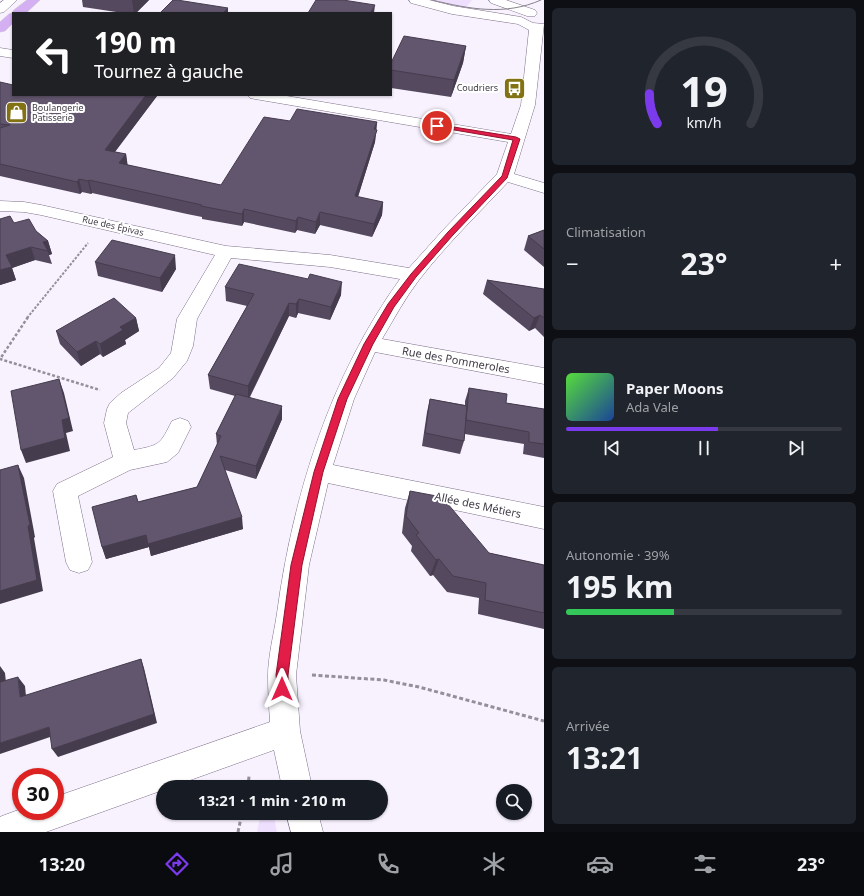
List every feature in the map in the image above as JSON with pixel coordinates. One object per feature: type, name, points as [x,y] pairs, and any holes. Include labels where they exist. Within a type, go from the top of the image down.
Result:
[{"type":"main road","points":[[19,12],[34,0]]},
{"type":"main road","points":[[0,28],[12,18]]},
{"type":"street","points":[[0,9],[11,0]]},
{"type":"street","points":[[295,780],[285,732],[282,675],[296,565],[318,472],[343,399],[369,344],[390,306],[450,233],[505,176],[528,105],[540,28],[521,21],[452,10],[415,0]]},
{"type":"street","points":[[495,0],[540,12]]},
{"type":"street","points":[[521,21],[521,16],[540,12]]},
{"type":"street","points":[[0,52],[12,54]]},
{"type":"street","points":[[261,96],[516,139]]},
{"type":"street","points":[[505,176],[544,188]]},
{"type":"street","name":"Rue des Épivas","points":[[0,206],[30,208],[226,252],[330,260],[414,276]]},
{"type":"street","points":[[126,461],[115,423],[118,410],[129,399],[166,373],[180,356],[183,346],[186,320],[226,252]]},
{"type":"street","name":"Rue des Pommeroles","points":[[369,344],[544,376]]},
{"type":"street","points":[[79,562],[65,491],[126,461],[159,455],[170,447],[180,427]]},
{"type":"street","name":"Allée des Métiers","points":[[318,472],[544,518]]},
{"type":"street","points":[[2,832],[285,732]]},
{"type":"street","points":[[303,820],[306,832]]},
{"type":"path","points":[[103,224],[22,324],[0,359],[129,399]]},
{"type":"path","points":[[309,675],[384,680],[419,687],[544,721]]},
{"type":"path","points":[[238,832],[241,820]]},
{"type":"shaded area","points":[[423,0],[472,0],[465,9]]},
{"type":"shaded area","points":[[260,820],[274,820],[277,832],[257,832]]},
{"type":"building","points":[[173,0],[228,8],[224,12],[161,12]]},
{"type":"building","points":[[316,0],[343,0],[375,5],[371,12],[309,12]]},
{"type":"building","points":[[404,36],[466,46],[454,80],[392,70],[392,61]]},
{"type":"building","points":[[0,82],[12,85],[12,96],[145,96],[105,150],[126,154],[119,163],[221,185],[264,117],[290,121],[297,109],[377,122],[374,129],[377,130],[355,196],[383,202],[374,224],[320,212],[316,222],[298,217],[296,221],[244,209],[242,214],[201,206],[202,205],[89,180],[79,179],[77,182],[0,164],[0,128],[10,125],[0,124]]},
{"type":"building","points":[[10,216],[14,223],[29,219],[36,231],[48,241],[43,242],[48,251],[31,247],[6,255],[12,267],[0,270],[0,219]]},
{"type":"building","points":[[544,230],[544,249],[528,236]]},
{"type":"building","points":[[112,240],[175,255],[160,278],[95,262]]},
{"type":"building","points":[[239,264],[308,279],[310,274],[342,282],[331,307],[299,299],[296,304],[289,303],[248,386],[208,375],[254,294],[225,287]]},
{"type":"building","points":[[487,280],[544,289],[544,318],[540,315],[534,318]]},
{"type":"building","points":[[114,298],[136,318],[120,327],[123,330],[100,344],[96,341],[77,352],[56,331]]},
{"type":"building","points":[[59,379],[69,418],[62,420],[65,438],[21,450],[11,391]]},
{"type":"building","points":[[469,388],[507,394],[506,403],[544,409],[544,444],[529,442],[529,432],[466,420]]},
{"type":"building","points":[[236,394],[282,406],[256,466],[220,456],[242,517],[148,544],[146,535],[102,547],[92,507],[136,495],[138,502],[197,487],[221,436],[216,434]]},
{"type":"building","points":[[430,399],[467,406],[464,441],[425,433]]},
{"type":"building","points":[[18,465],[30,525],[28,526],[37,580],[0,591],[0,470]]},
{"type":"building","points":[[410,491],[442,497],[489,553],[544,565],[544,613],[485,600],[486,583],[453,576],[439,559],[436,560],[416,535],[419,533],[406,516]]},
{"type":"building","points":[[141,659],[154,714],[52,749],[49,727],[0,743],[0,682],[18,677],[20,697]]},
{"type":"tram line","points":[[432,0],[460,6],[487,9],[514,8],[541,0]]},
{"type":"place","name":"Coudriers","points":[[514,88]]},
{"type":"place","name":"Boulangerie Patisserie","points":[[17,113]]},
{"type":"route","points":[[282,689],[282,675],[296,565],[318,472],[343,399],[369,344],[390,306],[450,233],[505,176],[516,139],[437,126]]}]
